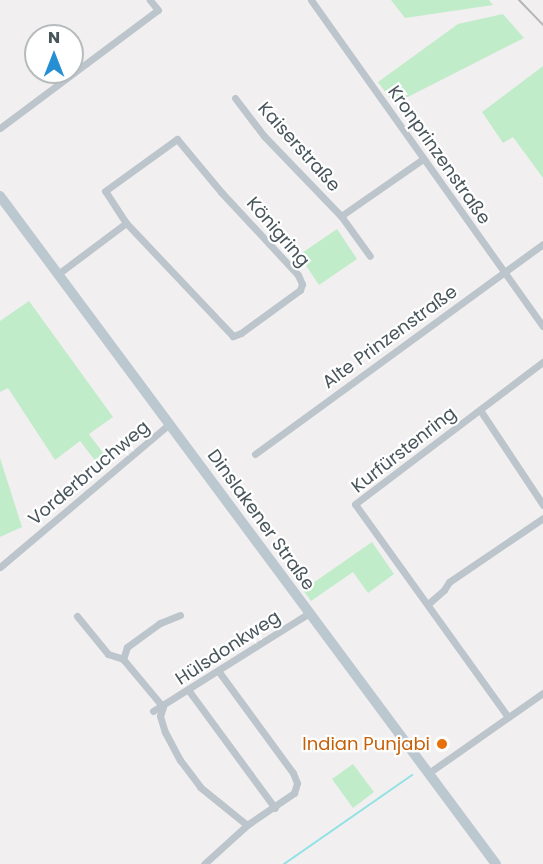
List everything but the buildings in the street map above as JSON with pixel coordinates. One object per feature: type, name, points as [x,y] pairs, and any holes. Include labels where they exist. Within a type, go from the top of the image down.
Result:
[{"type":"main road","name":"Dinslakener Straße","points":[[0,196],[309,613],[430,772],[496,864]]},
{"type":"street","points":[[0,128],[158,10],[150,0]]},
{"type":"street","name":"Kronprinzenstraße","points":[[311,0],[543,326]]},
{"type":"street","name":"Kaiserstraße","points":[[235,98],[264,136],[341,216],[370,256]]},
{"type":"street","name":"Königring","points":[[177,139],[221,192],[298,275],[302,284],[300,290],[241,333],[233,336],[126,223],[105,191],[177,139]]},
{"type":"street","name":"Kaiserstraße","points":[[341,216],[423,159]]},
{"type":"street","points":[[58,274],[126,223]]},
{"type":"street","name":"Alte Prinzenstraße","points":[[255,454],[543,244]]},
{"type":"street","name":"Kurfürstenring","points":[[508,717],[356,504],[543,362]]},
{"type":"street","name":"Kurfürstenring","points":[[480,410],[543,505]]},
{"type":"street","name":"Vorderbruchweg","points":[[0,567],[169,424]]},
{"type":"street","points":[[428,604],[444,590],[448,582],[498,551],[543,518]]},
{"type":"street","name":"Hülsdonkweg","points":[[153,711],[189,691],[309,613]]},
{"type":"street","points":[[123,659],[128,647],[159,623],[180,615]]},
{"type":"street","points":[[77,616],[108,654],[123,659],[163,707],[160,716],[162,724],[180,760],[200,787],[247,825]]},
{"type":"street","points":[[204,864],[247,825],[294,793],[297,783],[293,773],[219,672]]},
{"type":"street","points":[[189,691],[275,808]]},
{"type":"street","points":[[430,772],[543,693]]},
{"type":"green space","points":[[391,0],[489,0],[493,5],[405,18]]},
{"type":"green space","points":[[503,14],[524,38],[394,104],[378,82],[458,24]]},
{"type":"green space","points":[[543,66],[543,178],[513,137],[503,143],[482,112]]},
{"type":"green space","points":[[337,229],[357,259],[319,285],[299,255]]},
{"type":"green space","points":[[29,301],[113,417],[89,434],[106,457],[97,463],[80,441],[55,460],[8,388],[0,392],[0,321]]},
{"type":"green space","points":[[0,458],[22,527],[0,537]]},
{"type":"green space","points":[[372,542],[394,574],[368,593],[353,572],[311,601],[303,590]]},
{"type":"green space","points":[[353,764],[374,792],[353,808],[332,779]]},
{"type":"waterway","points":[[284,864],[412,775]]},
{"type":"railway","points":[[519,0],[543,25]]},
{"type":"place","name":"Indian Punjabi","points":[[442,744]]}]
